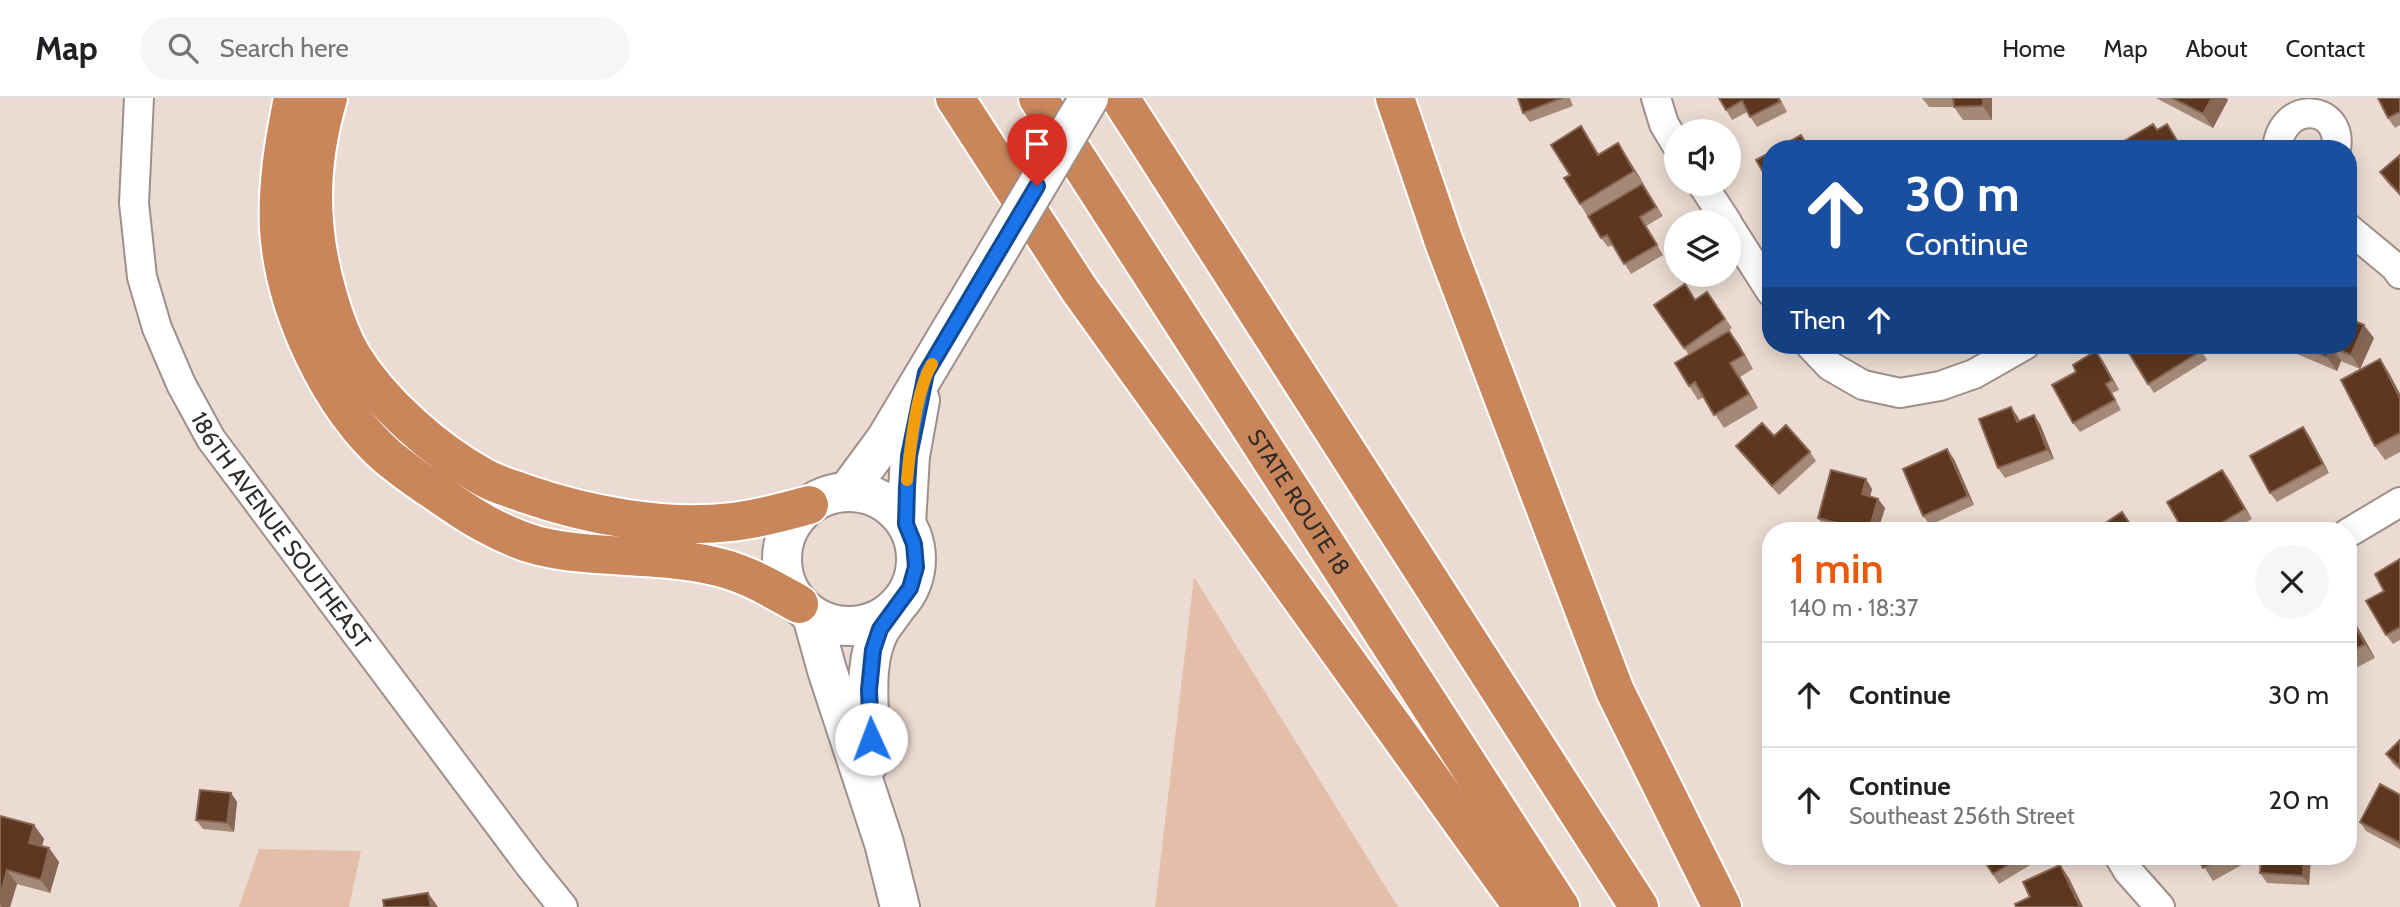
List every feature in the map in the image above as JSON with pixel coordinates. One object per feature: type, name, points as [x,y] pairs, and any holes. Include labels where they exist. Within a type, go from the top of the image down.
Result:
[{"type":"highway","points":[[293,98],[283,144],[279,187],[279,231],[287,279],[300,323],[324,373],[365,433],[388,457],[466,513],[511,537],[538,546],[568,551],[713,566],[760,583],[805,610]]},
{"type":"highway","points":[[328,98],[318,133],[312,186],[313,230],[323,278],[336,323],[352,356],[379,391],[425,437],[485,479],[548,502],[585,511],[645,521],[706,524],[760,518],[810,505]]},
{"type":"highway","points":[[955,98],[1079,289],[1523,907]]},
{"type":"highway","name":"STATE ROUTE 18","points":[[1038,98],[1560,907]]},
{"type":"highway","points":[[1121,98],[1639,907]]},
{"type":"highway","points":[[1371,98],[1405,173],[1444,242]]},
{"type":"highway","points":[[1395,98],[1444,242],[1615,691],[1722,907]]},
{"type":"main road","points":[[847,492],[878,451],[926,373],[1088,98]]},
{"type":"main road","points":[[906,524],[909,456],[926,373]]},
{"type":"main road","points":[[867,786],[871,739],[870,669],[873,650],[880,629],[910,588],[916,567],[914,544],[906,524],[895,510],[881,500],[847,492],[827,496],[810,505],[794,521],[785,541],[782,563],[787,585],[805,610],[867,786],[900,907]]},
{"type":"main road","points":[[805,610],[834,625],[857,626],[879,620],[897,606]]},
{"type":"street","name":"186TH AVENUE SOUTHEAST","points":[[139,98],[134,204],[142,277],[157,328],[181,384],[211,439],[563,907]]},
{"type":"street","points":[[1656,98],[1664,124]]},
{"type":"street","points":[[2278,140],[2279,131],[2285,121],[2294,113],[2306,110],[2318,112],[2328,118],[2335,128],[2338,140]]},
{"type":"street","points":[[2357,235],[2400,274]]},
{"type":"street","points":[[1741,245],[1762,278]]},
{"type":"street","points":[[1819,354],[1830,366],[1864,384],[1900,393],[1940,386],[1975,374],[2009,354]]},
{"type":"street","points":[[2357,528],[2400,502]]},
{"type":"street","points":[[2124,865],[2160,907]]},
{"type":"shaded area","points":[[1194,577],[1398,907],[1155,907]]},
{"type":"shaded area","points":[[259,849],[361,851],[349,907],[239,907]]},
{"type":"building","points":[[1518,98],[1562,98],[1523,113]]},
{"type":"building","points":[[1719,98],[1778,98],[1780,102],[1750,117],[1742,101],[1726,110]]},
{"type":"building","points":[[1953,98],[1983,98],[1983,106],[1954,107]]},
{"type":"building","points":[[2172,98],[2212,98],[2203,114]]},
{"type":"building","points":[[2378,98],[2400,98],[2400,112],[2388,118]]},
{"type":"building","points":[[2153,124],[2157,130],[2167,124],[2177,140],[2126,140]]},
{"type":"building","points":[[1581,126],[1598,155],[1618,143],[1634,171],[1580,204],[1564,178],[1570,175],[1551,145]]},
{"type":"building","points":[[2400,155],[2400,194],[2380,172]]},
{"type":"building","points":[[1762,157],[1762,170],[1756,160]]},
{"type":"building","points":[[1642,184],[1656,207],[1640,217],[1657,245],[1624,264],[1607,235],[1601,238],[1588,216]]},
{"type":"building","points":[[1681,287],[1687,287],[1695,300],[1707,292],[1725,319],[1684,348],[1654,305]]},
{"type":"building","points":[[2357,322],[2364,325],[2357,341]]},
{"type":"building","points":[[1729,331],[1744,355],[1730,363],[1749,394],[1714,415],[1695,382],[1689,386],[1675,363]]},
{"type":"building","points":[[2091,354],[2098,354],[2112,380],[2106,384],[2115,400],[2073,423],[2052,385],[2076,372],[2073,365]]},
{"type":"building","points":[[2130,354],[2196,354],[2148,384]]},
{"type":"building","points":[[2380,359],[2400,398],[2400,433],[2375,446],[2341,380]]},
{"type":"building","points":[[2011,407],[2017,422],[2034,415],[2047,450],[1998,468],[1979,419]]},
{"type":"building","points":[[1762,423],[1774,436],[1786,425],[1810,452],[1772,486],[1736,446]]},
{"type":"building","points":[[2303,427],[2323,464],[2270,493],[2250,456]]},
{"type":"building","points":[[1947,449],[1968,496],[1923,516],[1903,469]]},
{"type":"building","points":[[1831,470],[1866,479],[1862,494],[1878,499],[1871,522],[1833,522],[1818,518]]},
{"type":"building","points":[[2222,470],[2245,509],[2223,522],[2178,522],[2167,502]]},
{"type":"building","points":[[2122,512],[2129,522],[2107,522]]},
{"type":"building","points":[[2400,559],[2400,627],[2386,635],[2366,601],[2384,591],[2375,574]]},
{"type":"building","points":[[2357,630],[2365,644],[2357,648]]},
{"type":"building","points":[[2400,740],[2400,767],[2386,754]]},
{"type":"building","points":[[2380,784],[2400,795],[2400,843],[2360,822]]},
{"type":"building","points":[[200,790],[231,793],[227,823],[196,820]]},
{"type":"building","points":[[0,816],[34,825],[29,843],[49,848],[41,880],[7,870],[0,896]]},
{"type":"building","points":[[1987,865],[2008,865],[1993,874]]},
{"type":"building","points":[[2060,865],[2080,907],[2016,907],[2015,904],[2030,897],[2023,882]]},
{"type":"building","points":[[2260,865],[2304,865],[2303,876],[2260,873]]},
{"type":"building","points":[[428,893],[431,907],[384,907],[383,900]]},
{"type":"slow traffic","points":[[907,480],[915,423],[926,373],[932,364]]},
{"type":"route","points":[[871,739],[869,690],[873,650],[880,629],[910,588],[916,567],[914,544],[906,524],[907,487],[909,456],[926,373],[1037,186]]}]
